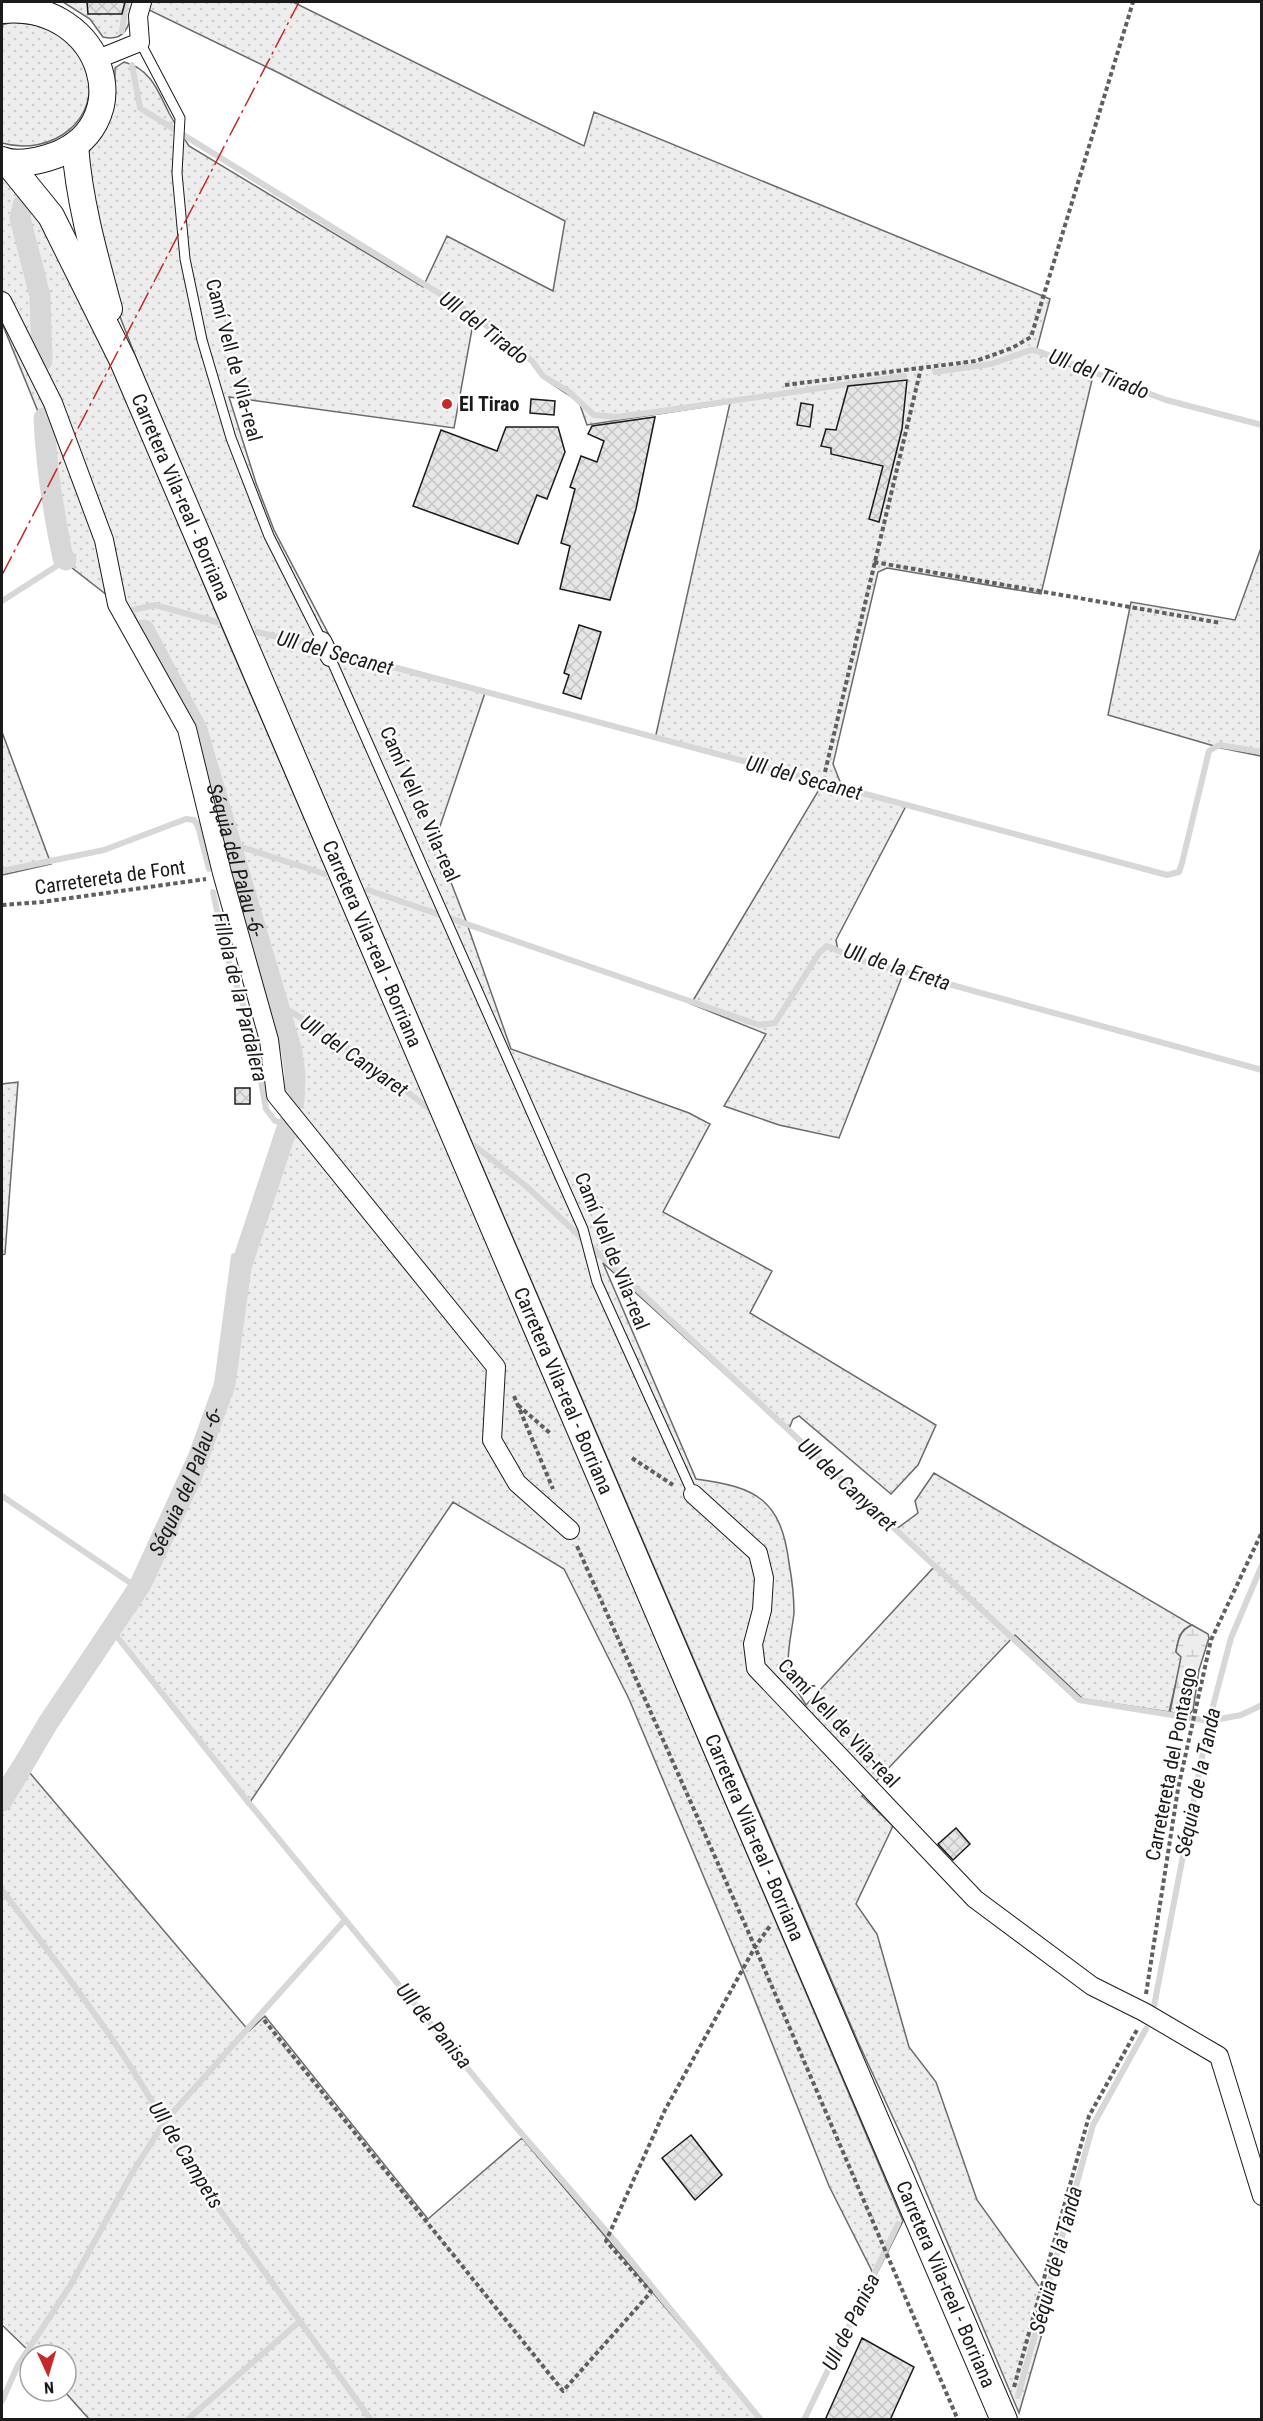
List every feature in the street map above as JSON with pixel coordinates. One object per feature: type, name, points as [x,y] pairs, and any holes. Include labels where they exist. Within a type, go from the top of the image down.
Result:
[{"type":"main road","points":[[5,161],[38,161],[58,155],[75,145],[90,126],[100,105],[103,86],[98,59],[86,38],[69,20],[47,11],[14,6]]},
{"type":"main road","name":"Carretera Vila-real - Borriana","points":[[75,145],[78,186],[84,216],[123,361]]},
{"type":"main road","name":"Carretera Vila-real - Borriana","points":[[5,161],[51,216],[123,361],[1004,2420]]},
{"type":"street","points":[[98,59],[140,42],[138,16],[142,2]]},
{"type":"street","points":[[2,301],[53,403],[104,540],[117,604],[187,729],[222,873],[269,1040],[276,1095],[496,1367],[492,1398],[492,1440],[517,1484],[570,1530]]},
{"type":"street","name":"Camí Vell de Vila-real","points":[[693,1494],[758,1553],[764,1578],[762,1610],[753,1644],[756,1668],[975,1899],[1092,1986],[1144,2012],[1219,2056],[1262,2196]]},
{"type":"lane","name":"Camí Vell de Vila-real","points":[[140,42],[180,118],[177,173],[185,259],[202,340],[231,438],[249,487],[269,536],[326,649],[443,913],[584,1234],[597,1282],[693,1494]]},
{"type":"path","points":[[785,385],[976,361],[1012,348],[1031,337],[1133,2]]},
{"type":"path","points":[[825,772],[921,368]]},
{"type":"path","points":[[874,562],[1221,623]]},
{"type":"path","name":"Carretereta de Font","points":[[2,905],[42,902],[206,879],[222,873]]},
{"type":"path","points":[[492,1398],[517,1404],[551,1434]]},
{"type":"path","points":[[632,1458],[661,1479],[693,1494]]},
{"type":"path","name":"Carretereta del Pontasgo","points":[[1012,2393],[1089,2116],[1135,2036],[1144,2012],[1150,1962],[1179,1789],[1211,1640],[1262,1532]]},
{"type":"path","points":[[264,2020],[563,2391],[651,2292],[606,2241],[665,2110],[754,1947],[785,1906]]},
{"type":"path","points":[[881,2241],[958,2420]]},
{"type":"green space","points":[[63,2],[293,2],[584,146],[594,112],[1050,299],[1036,352],[1093,376],[1041,594],[887,568],[878,572],[833,764],[843,789],[906,806],[836,940],[838,951],[861,962],[903,974],[839,1138],[779,1125],[724,1106],[766,1034],[691,1004],[823,783],[655,739],[730,403],[587,425],[579,402],[543,378],[531,362],[474,318],[454,428],[229,397],[256,483],[274,530],[337,650],[486,690],[435,841],[511,1049],[689,1113],[710,1124],[663,1212],[772,1271],[750,1313],[936,1425],[918,1465],[891,1494],[799,1416],[793,1419],[788,1431],[603,1263],[696,1479],[735,1486],[750,1492],[772,1510],[780,1524],[785,1541],[794,1601],[789,1653],[790,1677],[806,1705],[934,1567],[895,1530],[918,1513],[915,1501],[934,1473],[1192,1625],[1184,1630],[1179,1640],[1176,1652],[1182,1657],[1169,1712],[1083,1699],[1015,1635],[862,1796],[893,1826],[856,1904],[877,1934],[909,2047],[936,2082],[977,2200],[1051,2303],[1019,2413],[914,2163],[858,2042],[166,434],[113,299],[87,155],[104,123],[111,103],[115,68],[124,62],[133,65],[147,75],[189,146],[423,287],[447,236],[553,291],[565,221],[279,73],[135,3],[126,29],[117,37],[111,38],[103,37],[90,19]]},
{"type":"green space","points":[[12,22],[53,27],[76,50],[86,65],[90,85],[87,102],[80,118],[69,130],[55,139],[38,144],[20,146],[2,143],[2,25]]},
{"type":"green space","points":[[2,174],[25,194],[94,322],[221,625],[510,1296],[903,2221],[875,2277],[829,2186],[740,1963],[629,1699],[564,1569],[453,1502],[248,1805],[112,1631],[143,1584],[187,1494],[226,1385],[242,1267],[289,1126],[293,1076],[277,1004],[196,729],[135,617],[62,560],[42,468],[41,419],[2,323]]},
{"type":"green space","points":[[1261,548],[1261,756],[1221,748],[1108,715],[1131,602],[1235,620]]},
{"type":"green space","points":[[2,732],[51,864],[2,875]]},
{"type":"green space","points":[[18,1082],[5,1254],[2,1255],[2,1084]]},
{"type":"green space","points":[[1192,1625],[1208,1634],[1209,1638],[1199,1670],[1193,1710],[1188,1716],[1170,1712],[1181,1657],[1176,1652],[1178,1643],[1182,1633]]},
{"type":"green space","points":[[24,1766],[249,2031],[265,2016],[428,2219],[522,2138],[760,2419],[89,2419],[75,2403],[78,2403],[78,2343],[21,2343],[2,2325],[2,1806]]},
{"type":"building","points":[[87,2],[125,2],[122,14],[88,14]]},
{"type":"building","points":[[907,380],[902,429],[879,522],[869,519],[883,466],[831,454],[831,448],[821,446],[826,429],[836,430],[848,386]]},
{"type":"building","points":[[531,399],[555,401],[554,415],[530,413]]},
{"type":"building","points":[[801,403],[813,405],[810,427],[797,425]]},
{"type":"building","points":[[655,417],[636,509],[610,600],[560,589],[570,546],[561,543],[575,489],[570,487],[581,456],[597,462],[604,441],[588,434],[592,426]]},
{"type":"building","points":[[506,427],[558,427],[565,452],[547,499],[537,495],[518,544],[413,506],[441,430],[497,451]]},
{"type":"building","points":[[579,625],[601,632],[581,699],[563,693],[569,675],[564,673]]},
{"type":"building","points":[[235,1088],[250,1088],[250,1104],[235,1104]]},
{"type":"building","points":[[956,1828],[970,1844],[953,1860],[938,1844]]},
{"type":"building","points":[[691,2135],[722,2175],[695,2200],[662,2158]]},
{"type":"building","points":[[862,2338],[914,2367],[890,2420],[825,2420]]},
{"type":"waterway","name":"Ull del Tirado","points":[[122,31],[126,2]]},
{"type":"waterway","name":"Ull del Tirado","points":[[132,65],[140,108],[466,310],[532,361],[543,376],[568,391],[594,415],[616,417],[904,376]]},
{"type":"waterway","name":"Séquia del Palau -6-","points":[[23,205],[20,218],[40,296],[42,361]]},
{"type":"waterway","name":"Ull del Tirado","points":[[935,372],[991,364],[1031,350],[1038,351],[1166,400],[1262,425]]},
{"type":"waterway","name":"Séquia del Palau -6-","points":[[44,418],[53,506],[63,558],[66,560]]},
{"type":"waterway","points":[[2,601],[66,560]]},
{"type":"waterway","name":"Ull del Secanet","points":[[133,610],[155,605],[217,622]]},
{"type":"waterway","name":"Séquia del Palau -6-","points":[[144,630],[197,730],[292,1052],[295,1075],[294,1101]]},
{"type":"waterway","name":"Ull del Secanet","points":[[257,632],[320,647]]},
{"type":"waterway","name":"Ull del Secanet","points":[[330,650],[1167,875],[1179,872],[1209,751],[1219,745],[1262,752]]},
{"type":"waterway","name":"Fillola de la Pardalera","points":[[2,871],[104,850],[186,819],[194,820],[198,826],[209,869]]},
{"type":"waterway","name":"Ull de la Ereta","points":[[232,844],[325,874]]},
{"type":"waterway","name":"Ull de la Ereta","points":[[368,890],[759,1025],[775,1023],[819,953],[827,946],[861,960],[1262,1070]]},
{"type":"waterway","name":"Fillola de la Pardalera","points":[[213,892],[227,956],[259,1054],[266,1109],[275,1121],[288,1125]]},
{"type":"waterway","name":"Ull del Canyaret","points":[[279,1004],[365,1059],[428,1108]]},
{"type":"waterway","name":"Séquia del Palau -6-","points":[[2,1801],[48,1723],[140,1586],[191,1478],[225,1384],[241,1267],[288,1125]]},
{"type":"waterway","name":"Ull del Canyaret","points":[[475,1146],[526,1186],[1079,1700],[1209,1721],[1241,1715],[1262,1705]]},
{"type":"waterway","points":[[2,1784],[132,1584],[193,1451],[217,1384],[234,1256]]},
{"type":"waterway","points":[[2,1496],[132,1584]]},
{"type":"waterway","name":"Séquia de la Tanda","points":[[1154,2006],[1209,1721],[1231,1638],[1262,1565]]},
{"type":"waterway","name":"Ull de Panisa","points":[[111,1629],[249,1803],[515,2126],[614,2240],[761,2420]]},
{"type":"waterway","name":"Ull de Campets","points":[[2,1890],[75,1986],[121,2052],[163,2120],[181,2156],[371,2420]]},
{"type":"waterway","points":[[2,2401],[18,2365],[70,2286],[131,2175],[165,2121],[345,1920]]},
{"type":"waterway","name":"Séquia de la Tanda","points":[[1018,2396],[1093,2125],[1146,2029]]},
{"type":"waterway","name":"Ull de Panisa","points":[[804,2420],[898,2224]]},
{"type":"waterway","points":[[187,2420],[299,2322]]},
{"type":"power","points":[[2,575],[299,2]]},
{"type":"place","name":"El Tirao","points":[[447,404]]}]
